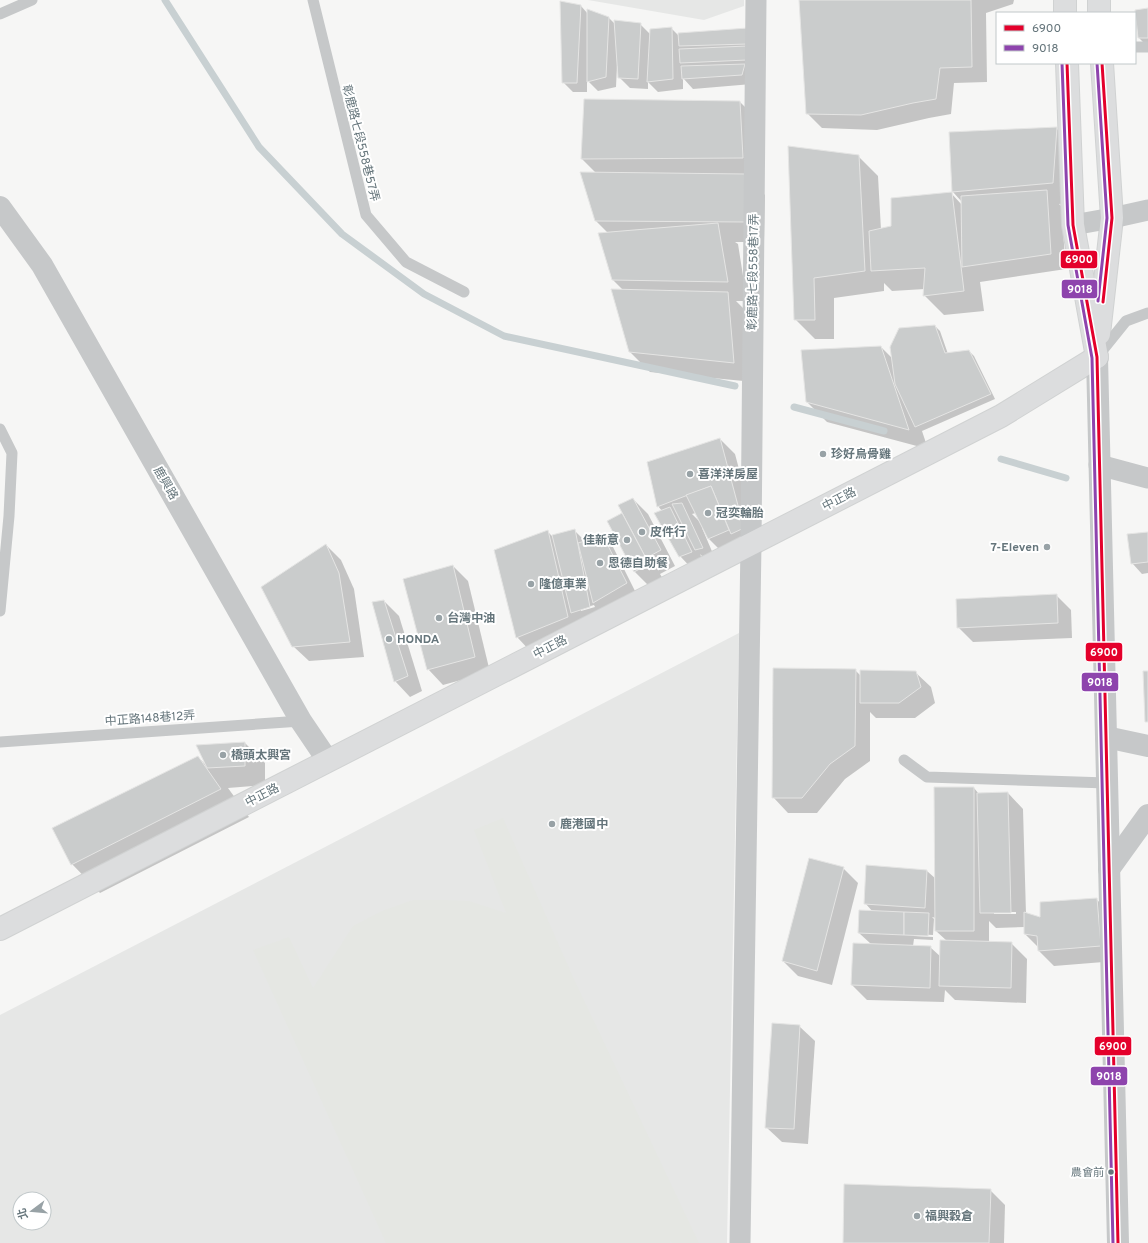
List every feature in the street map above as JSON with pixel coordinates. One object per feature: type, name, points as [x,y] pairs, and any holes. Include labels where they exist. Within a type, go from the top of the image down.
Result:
[{"type":"main road","points":[[1065,0],[1065,12]]},
{"type":"main road","points":[[1099,0],[1099,12]]},
{"type":"main road","points":[[1067,64],[1073,225],[1097,357]]},
{"type":"main road","points":[[1097,357],[1112,218],[1102,64]]},
{"type":"main road","name":"中正路","points":[[0,929],[1001,416],[1097,357]]},
{"type":"street","name":"彰鹿路七段558巷17弄","points":[[740,1243],[751,544],[756,0]]},
{"type":"street","name":"鹿興路","points":[[0,207],[42,265],[301,721],[328,761]]},
{"type":"street","points":[[1073,225],[1148,210]]},
{"type":"street","points":[[1097,357],[1118,1243]]},
{"type":"street","points":[[1099,465],[1148,478]]},
{"type":"street","points":[[1106,737],[1148,746]]},
{"type":"street","points":[[1109,869],[1148,815]]},
{"type":"lane","points":[[0,14],[32,0]]},
{"type":"lane","name":"彰鹿路七段558巷57弄","points":[[313,0],[366,215],[406,262],[464,292]]},
{"type":"lane","points":[[1136,47],[1148,47]]},
{"type":"lane","points":[[1097,357],[1126,321],[1148,313]]},
{"type":"lane","points":[[0,429],[12,453],[9,516],[0,611]]},
{"type":"lane","name":"中正路148巷12弄","points":[[0,742],[301,721]]},
{"type":"lane","points":[[904,760],[928,778],[1107,783]]},
{"type":"shaded area","points":[[588,0],[744,0],[744,6],[704,20]]},
{"type":"shaded area","name":"鹿港國中","points":[[739,633],[727,1243],[0,1243],[0,1015]]},
{"type":"shaded area","points":[[503,818],[573,977],[699,1243],[672,1243],[670,1241],[670,1243],[386,1243],[253,950],[289,937],[313,988],[353,926],[382,911],[413,900],[443,900],[469,901],[506,913],[474,830]]},
{"type":"building","points":[[799,0],[971,0],[972,67],[940,68],[936,99],[861,115],[806,114]]},
{"type":"building","points":[[560,1],[581,5],[577,83],[562,83]]},
{"type":"building","points":[[1148,8],[1148,38],[1138,38],[1135,10]]},
{"type":"building","points":[[587,9],[609,17],[606,77],[587,82]]},
{"type":"building","points":[[614,20],[641,23],[638,79],[618,78]]},
{"type":"building","points":[[672,27],[673,79],[647,82],[650,29]]},
{"type":"building","points":[[748,28],[748,44],[679,46],[678,33]]},
{"type":"building","points":[[747,46],[747,60],[680,63],[679,49]]},
{"type":"building","points":[[745,64],[742,75],[682,79],[681,66]]},
{"type":"building","points":[[584,99],[740,101],[743,158],[581,159]]},
{"type":"building","points":[[1057,127],[1053,183],[952,192],[949,132]]},
{"type":"building","points":[[788,146],[859,155],[865,271],[814,278],[815,320],[794,320]]},
{"type":"building","points":[[580,172],[745,174],[745,222],[595,221]]},
{"type":"building","points":[[1047,190],[1051,254],[962,267],[961,196]]},
{"type":"building","points":[[952,192],[964,291],[923,296],[925,268],[871,271],[869,231],[891,226],[891,198]]},
{"type":"building","points":[[718,223],[728,282],[612,280],[598,233]]},
{"type":"building","points":[[611,289],[728,292],[734,363],[629,352]]},
{"type":"building","points":[[935,325],[945,353],[969,350],[991,394],[915,427],[895,384],[890,347],[899,328]]},
{"type":"building","points":[[881,346],[909,430],[806,402],[801,350]]},
{"type":"building","name":"喜洋洋房屋","points":[[720,438],[744,528],[731,534],[711,486],[657,507],[647,462]]},
{"type":"building","name":"冠奕輪胎","points":[[711,486],[729,530],[708,539],[686,495]]},
{"type":"building","name":"皮件行","points":[[633,498],[661,550],[646,558],[618,505]]},
{"type":"building","points":[[682,503],[703,548],[695,550],[672,504]]},
{"type":"building","points":[[670,507],[692,552],[679,557],[654,513]]},
{"type":"building","name":"佳新意","points":[[622,513],[649,564],[634,572],[607,521]]},
{"type":"building","points":[[575,529],[590,607],[571,613],[552,535]]},
{"type":"building","name":"隆億車業","points":[[548,530],[568,617],[516,638],[494,550]]},
{"type":"building","points":[[1148,532],[1148,562],[1131,564],[1127,534]]},
{"type":"building","name":"恩德自助餐","points":[[603,536],[627,583],[593,603],[578,543]]},
{"type":"building","points":[[326,544],[339,573],[350,642],[292,647],[261,587]]},
{"type":"building","name":"台灣中油","points":[[453,565],[475,657],[427,670],[403,579]]},
{"type":"building","points":[[1057,594],[1058,623],[957,628],[956,599]]},
{"type":"building","name":"HONDA","points":[[384,600],[408,676],[394,682],[372,602]]},
{"type":"building","points":[[773,668],[856,669],[855,746],[830,764],[802,798],[772,798]]},
{"type":"building","points":[[860,670],[916,671],[921,687],[899,703],[860,703]]},
{"type":"building","points":[[1143,671],[1148,671],[1148,722],[1145,722]]},
{"type":"building","name":"橋頭太興宮","points":[[245,742],[245,766],[207,768],[196,745]]},
{"type":"building","points":[[198,756],[221,789],[71,865],[52,828]]},
{"type":"building","points":[[934,787],[974,787],[974,931],[935,931]]},
{"type":"building","points":[[1008,792],[1011,913],[980,913],[977,793]]},
{"type":"building","points":[[809,858],[844,867],[817,971],[782,961]]},
{"type":"building","points":[[866,865],[927,870],[925,908],[864,904]]},
{"type":"building","points":[[1097,898],[1101,946],[1038,951],[1037,936],[1024,934],[1024,912],[1040,917],[1040,902]]},
{"type":"building","points":[[859,910],[904,912],[904,935],[858,933]]},
{"type":"building","points":[[904,912],[929,913],[928,936],[904,935]]},
{"type":"building","points":[[940,940],[1012,942],[1011,988],[939,986]]},
{"type":"building","points":[[853,943],[931,946],[930,988],[851,985]]},
{"type":"building","points":[[772,1023],[800,1025],[794,1129],[765,1128]]},
{"type":"building","name":"福興穀倉","points":[[844,1184],[991,1189],[989,1243],[843,1243]]},
{"type":"waterway","points":[[165,0],[259,147],[342,234],[424,294],[504,336],[735,386]]},
{"type":"waterway","points":[[794,407],[884,431]]},
{"type":"waterway","points":[[1001,459],[1066,478]]},
{"type":"transit line","name":"9018","points":[[1062,64],[1068,225],[1092,358],[1113,1243]]},
{"type":"transit line","name":"6900","points":[[1067,64],[1073,225],[1097,357],[1118,1243]]},
{"type":"transit line","name":"9018","points":[[1097,64],[1107,218],[1098,301]]},
{"type":"transit line","name":"6900","points":[[1102,64],[1112,218],[1103,302]]},
{"type":"place","name":"珍好烏骨雞","points":[[823,454]]},
{"type":"place","name":"喜洋洋房屋","points":[[690,474]]},
{"type":"place","name":"冠奕輪胎","points":[[708,513]]},
{"type":"place","name":"皮件行","points":[[642,532]]},
{"type":"place","name":"佳新意","points":[[627,540]]},
{"type":"place","name":"7-Eleven","points":[[1047,547]]},
{"type":"place","name":"恩德自助餐","points":[[600,563]]},
{"type":"place","name":"隆億車業","points":[[531,584]]},
{"type":"place","name":"台灣中油","points":[[439,618]]},
{"type":"place","name":"HONDA","points":[[389,639]]},
{"type":"place","name":"橋頭太興宮","points":[[223,755]]},
{"type":"place","name":"鹿港國中","points":[[552,824]]},
{"type":"place","name":"農會前","points":[[1111,1172]]},
{"type":"place","name":"福興穀倉","points":[[917,1216]]}]
